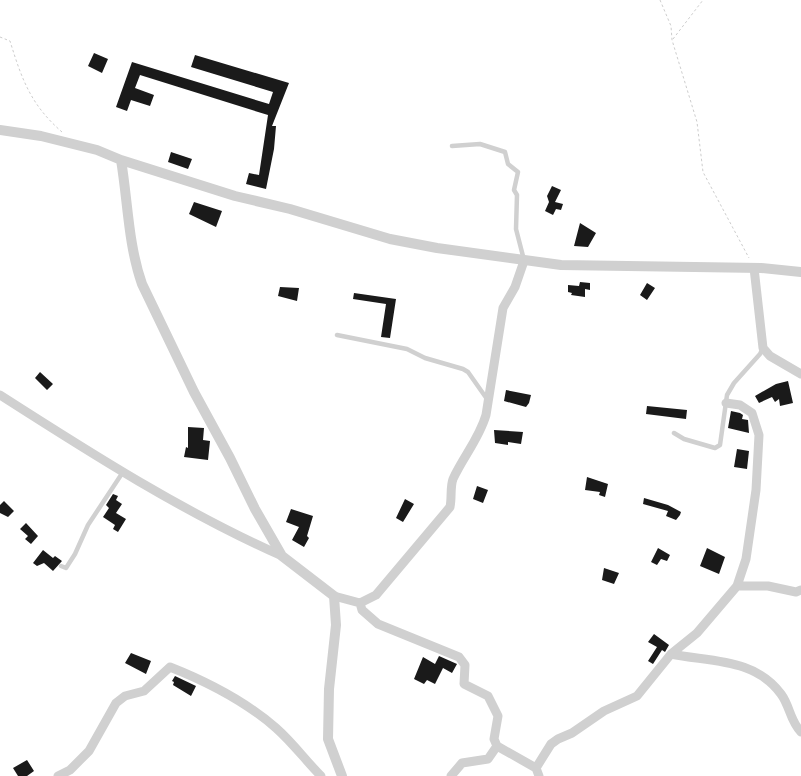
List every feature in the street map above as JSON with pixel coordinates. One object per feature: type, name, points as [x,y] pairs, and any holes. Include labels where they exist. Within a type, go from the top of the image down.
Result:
[{"type":"street","points":[[0,130],[40,136],[97,150],[121,160],[235,196],[290,209],[390,239],[524,261],[561,265],[754,268],[801,272]]},
{"type":"street","points":[[121,160],[130,243],[142,284],[194,392],[255,509],[282,556]]},
{"type":"street","points":[[0,396],[123,472],[222,529],[282,556],[334,596],[360,603],[376,595],[450,506],[453,496],[452,482],[481,432],[503,308],[524,261]]},
{"type":"street","points":[[754,268],[763,348],[770,356],[801,374]]},
{"type":"street","points":[[360,603],[362,610],[378,624],[459,657],[465,665],[464,684],[488,696],[498,716],[494,739],[497,746],[538,772],[551,744],[572,733],[604,711],[637,696],[671,654],[697,633],[737,586],[746,559],[756,490],[759,435],[752,413],[740,405],[726,403]]},
{"type":"street","points":[[737,586],[768,586],[796,592],[801,590]]},
{"type":"street","points":[[334,596],[336,625],[329,689],[328,739],[342,776]]},
{"type":"street","points":[[671,654],[735,664],[751,669],[782,695],[793,722],[801,732]]},
{"type":"street","points":[[58,776],[70,770],[89,751],[116,703],[125,696],[144,691],[170,667],[225,692],[251,709],[276,728],[322,776]]},
{"type":"street","points":[[451,776],[462,763],[488,759],[497,746]]},
{"type":"lane","points":[[452,146],[480,144],[505,152],[508,164],[518,172],[514,190],[517,195],[515,217],[524,261]]},
{"type":"lane","points":[[337,335],[407,349],[425,358],[463,369],[468,372],[487,398]]},
{"type":"lane","points":[[674,433],[684,439],[715,448],[720,445],[727,395],[734,383],[747,370],[763,348]]},
{"type":"lane","points":[[61,566],[66,568],[75,554],[88,525],[123,472]]},
{"type":"path","points":[[660,0],[671,26],[672,40],[697,122],[703,172],[754,268]]},
{"type":"path","points":[[672,40],[703,0]]},
{"type":"path","points":[[0,37],[10,42],[23,83],[48,120],[63,133]]},
{"type":"building","points":[[94,53],[108,59],[102,73],[88,66]]},
{"type":"building","points":[[195,55],[289,83],[272,126],[276,126],[274,149],[266,189],[246,184],[249,173],[259,175],[268,115],[140,75],[135,88],[154,95],[150,106],[131,100],[127,111],[116,107],[132,62],[269,104],[273,92],[191,67]]},
{"type":"building","points":[[171,152],[192,159],[188,169],[168,162]]},
{"type":"building","points":[[552,186],[561,190],[555,202],[563,204],[561,210],[556,209],[553,215],[545,211],[549,202],[547,196]]},
{"type":"building","points":[[194,202],[222,211],[216,227],[189,214]]},
{"type":"building","points":[[580,223],[596,233],[588,247],[574,246]]},
{"type":"building","points":[[580,282],[590,283],[590,290],[585,289],[585,297],[571,295],[572,293],[568,292],[568,285],[579,286]]},
{"type":"building","points":[[647,283],[655,288],[647,300],[640,295]]},
{"type":"building","points":[[280,287],[299,288],[297,301],[278,296]]},
{"type":"building","points":[[354,293],[396,299],[390,338],[381,337],[386,304],[353,299]]},
{"type":"building","points":[[40,372],[53,384],[47,390],[35,378]]},
{"type":"building","points":[[788,381],[793,403],[780,406],[779,399],[775,402],[772,397],[759,403],[755,396],[776,384]]},
{"type":"building","points":[[506,390],[531,395],[529,403],[526,407],[504,401]]},
{"type":"building","points":[[647,406],[687,410],[686,419],[646,414]]},
{"type":"building","points":[[731,411],[740,413],[743,415],[742,419],[748,420],[749,433],[728,428]]},
{"type":"building","points":[[188,427],[204,428],[203,440],[210,441],[208,460],[184,457],[186,447],[188,448]]},
{"type":"building","points":[[494,430],[523,432],[521,444],[495,443]]},
{"type":"building","points":[[737,449],[749,451],[747,469],[734,467]]},
{"type":"building","points":[[587,477],[608,484],[605,497],[599,495],[600,492],[585,490]]},
{"type":"building","points":[[477,486],[488,490],[483,503],[473,499]]},
{"type":"building","points":[[113,494],[118,496],[116,500],[122,504],[116,513],[126,519],[118,532],[113,529],[115,525],[103,517],[109,508],[106,505]]},
{"type":"building","points":[[644,498],[668,505],[681,512],[680,515],[676,520],[666,516],[668,511],[643,504]]},
{"type":"building","points":[[405,499],[414,504],[403,522],[396,518]]},
{"type":"building","points":[[4,501],[14,511],[8,517],[0,513],[0,505]]},
{"type":"building","points":[[291,509],[313,516],[307,536],[309,538],[304,547],[292,540],[299,527],[286,522]]},
{"type":"building","points":[[26,523],[38,536],[31,544],[25,539],[28,536],[20,529]]},
{"type":"building","points":[[658,548],[670,555],[667,561],[661,559],[657,565],[651,562]]},
{"type":"building","points":[[707,548],[725,557],[719,574],[700,566]]},
{"type":"building","points":[[43,550],[53,558],[55,556],[62,561],[53,571],[44,563],[37,566],[33,563]]},
{"type":"building","points":[[604,568],[619,573],[614,584],[602,580]]},
{"type":"building","points":[[654,634],[669,645],[665,652],[662,650],[653,664],[648,661],[657,647],[648,642]]},
{"type":"building","points":[[131,653],[151,661],[146,674],[125,663]]},
{"type":"building","points":[[439,656],[457,664],[452,673],[443,668],[435,684],[427,680],[424,684],[414,679],[423,657],[435,664]]},
{"type":"building","points":[[175,676],[196,686],[191,696],[173,685],[174,682],[172,681]]},
{"type":"building","points":[[27,760],[34,771],[27,776],[18,776],[13,768]]}]
